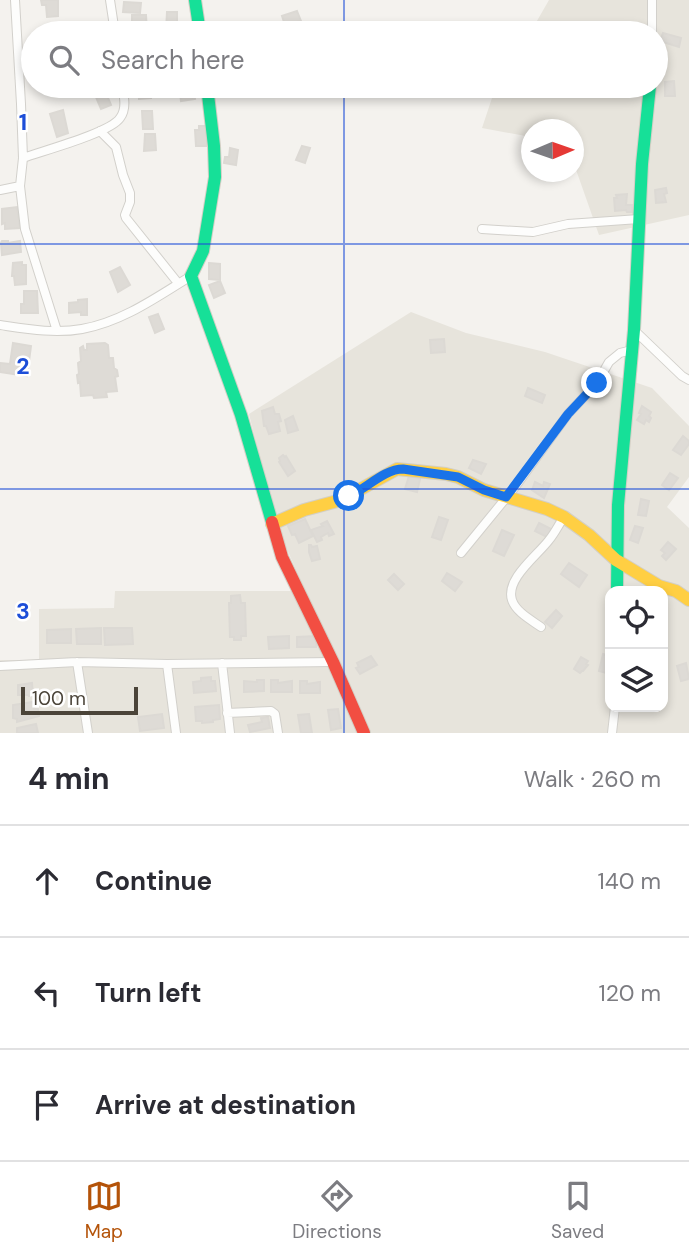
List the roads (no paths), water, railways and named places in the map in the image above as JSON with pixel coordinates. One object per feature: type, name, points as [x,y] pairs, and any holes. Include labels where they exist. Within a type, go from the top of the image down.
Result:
[{"type":"street","points":[[15,0],[23,158],[20,186],[27,238],[57,331]]},
{"type":"street","points":[[110,0],[113,21]]},
{"type":"street","points":[[195,0],[198,21]]},
{"type":"street","points":[[652,0],[652,21]]},
{"type":"street","points":[[23,158],[114,124],[124,111],[123,98]]},
{"type":"street","points":[[0,325],[36,330],[82,329],[121,316],[191,276],[203,251],[215,177],[208,98]]},
{"type":"street","points":[[617,586],[618,505],[634,330],[639,219],[649,98]]},
{"type":"street","points":[[100,131],[116,147],[130,193],[126,218],[178,284]]},
{"type":"street","points":[[0,190],[20,186]]},
{"type":"street","points":[[482,229],[533,232],[568,224],[639,219]]},
{"type":"street","points":[[191,276],[241,415],[282,557],[364,733]]},
{"type":"street","points":[[634,330],[689,380]]},
{"type":"street","points":[[461,553],[568,414],[597,383],[609,362],[620,353],[632,350]]},
{"type":"street","points":[[272,524],[304,510],[341,500],[397,469],[446,474],[564,517],[616,560],[659,586],[676,591],[689,600]]},
{"type":"street","points":[[541,627],[524,615],[513,601],[511,589],[530,559],[549,541],[564,517]]},
{"type":"street","points":[[0,666],[77,662],[333,662]]},
{"type":"street","points":[[77,662],[88,733]]},
{"type":"street","points":[[222,663],[230,733]]},
{"type":"street","points":[[167,664],[176,733]]},
{"type":"street","points":[[227,713],[271,710],[275,714],[278,733]]},
{"type":"street","points":[[612,733],[614,712]]},
{"type":"street","points":[[356,714],[358,733]]}]
